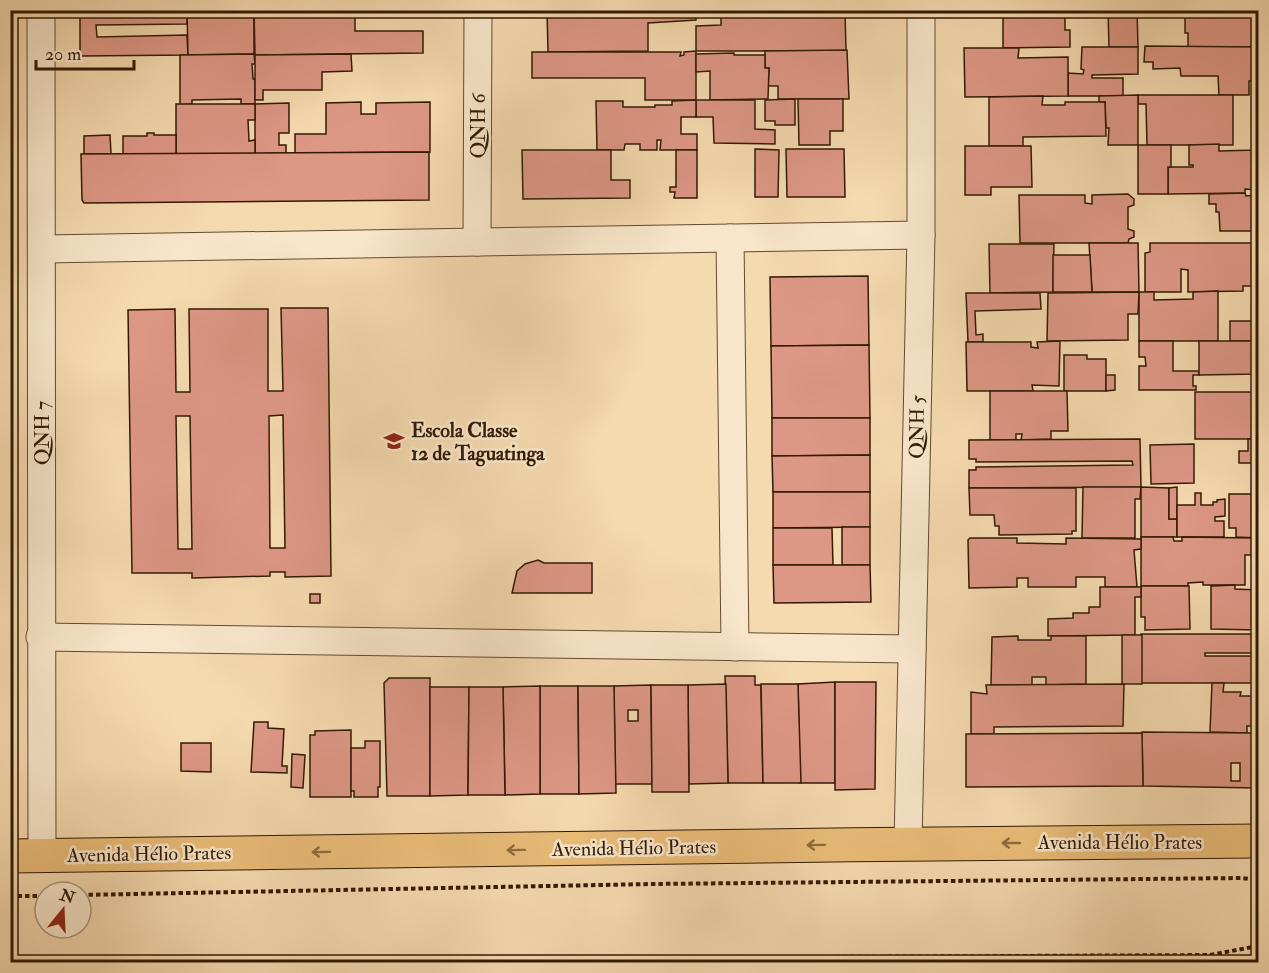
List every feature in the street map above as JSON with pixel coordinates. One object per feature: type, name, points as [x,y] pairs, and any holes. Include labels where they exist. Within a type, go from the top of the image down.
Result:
[{"type":"main road","name":"Avenida Hélio Prates","points":[[26,855],[562,850],[908,843],[1258,841]]},
{"type":"street","name":"QNH 7","points":[[26,855],[40,637],[43,249],[41,10]]},
{"type":"street","name":"QNH 6","points":[[477,242],[478,10]]},
{"type":"street","name":"QNH 5","points":[[908,843],[921,235],[921,10]]},
{"type":"street","points":[[43,249],[921,235]]},
{"type":"street","points":[[730,238],[735,647]]},
{"type":"street","points":[[40,637],[912,649]]},
{"type":"path","points":[[93,895],[640,884],[1242,878],[1258,880]]},
{"type":"path","points":[[10,896],[33,896]]},
{"type":"path","points":[[10,961],[1210,955],[1258,946]]},
{"type":"building","points":[[80,10],[187,10],[187,24],[96,25],[97,37],[187,35],[188,55],[80,56]]},
{"type":"building","points":[[187,10],[254,10],[254,54],[188,55]]},
{"type":"building","points":[[254,10],[355,10],[355,31],[423,31],[423,53],[255,55]]},
{"type":"building","points":[[547,10],[696,10],[696,20],[648,23],[648,51],[548,52]]},
{"type":"building","points":[[721,10],[845,10],[846,51],[696,51],[696,26],[721,25]]},
{"type":"building","points":[[1003,10],[1065,10],[1065,30],[1070,30],[1070,47],[1003,48]]},
{"type":"building","points":[[1108,10],[1137,10],[1138,47],[1109,47]]},
{"type":"building","points":[[1185,10],[1258,10],[1258,47],[1188,47],[1188,33],[1185,33]]},
{"type":"building","points":[[1145,46],[1258,47],[1258,95],[1256,95],[1257,81],[1249,81],[1249,95],[1219,95],[1218,76],[1181,76],[1180,68],[1153,69],[1153,62],[1144,62]]},
{"type":"building","points":[[1082,47],[1138,47],[1138,74],[1092,75],[1092,78],[1123,78],[1123,96],[1068,96],[1068,73],[1083,74],[1084,70],[1081,69]]},
{"type":"building","points":[[964,48],[1019,48],[1018,58],[1068,57],[1068,96],[965,97]]},
{"type":"building","points":[[847,50],[849,99],[778,99],[778,86],[768,86],[769,68],[765,68],[765,51]]},
{"type":"building","points":[[696,51],[696,100],[645,100],[645,78],[532,78],[532,52],[681,52],[680,56],[684,55],[684,52]]},
{"type":"building","points":[[734,53],[734,55],[765,55],[765,68],[769,68],[768,99],[710,100],[710,71],[696,72],[696,54]]},
{"type":"building","points":[[254,54],[255,64],[252,64],[253,79],[255,79],[255,104],[241,104],[241,99],[192,100],[192,104],[180,105],[180,55]]},
{"type":"building","points":[[351,54],[352,71],[322,72],[322,90],[263,90],[263,100],[255,100],[255,55]]},
{"type":"building","points":[[1138,95],[1233,95],[1233,145],[1147,145],[1146,104],[1138,104]]},
{"type":"building","points":[[1138,95],[1138,145],[1108,145],[1109,128],[1106,128],[1105,102],[1099,102],[1099,96]]},
{"type":"building","points":[[1043,96],[1042,105],[1065,105],[1065,102],[1105,102],[1106,136],[1023,137],[1023,146],[989,146],[989,97]]},
{"type":"building","points":[[795,99],[795,125],[775,125],[775,121],[765,121],[765,100]]},
{"type":"building","points":[[798,99],[843,99],[843,131],[830,131],[830,145],[799,145]]},
{"type":"building","points":[[696,100],[755,100],[755,129],[775,130],[775,144],[714,143],[713,117],[696,117]]},
{"type":"building","points":[[696,100],[696,117],[681,117],[681,134],[697,134],[697,150],[660,150],[661,140],[657,140],[657,150],[640,150],[640,144],[625,144],[624,150],[597,150],[596,101],[623,101],[623,107],[655,107],[655,105],[672,105],[672,101]]},
{"type":"building","points":[[361,102],[361,114],[376,114],[376,103],[430,102],[430,152],[295,153],[295,134],[326,134],[326,103]]},
{"type":"building","points":[[289,103],[289,133],[279,133],[279,145],[286,145],[286,153],[255,154],[255,104]]},
{"type":"building","points":[[176,104],[255,104],[255,120],[248,120],[249,141],[255,140],[255,154],[176,154]]},
{"type":"building","points":[[147,133],[176,135],[176,154],[123,154],[123,136],[147,136]]},
{"type":"building","points":[[110,135],[111,154],[84,154],[84,136]]},
{"type":"building","points":[[1219,144],[1219,151],[1256,150],[1258,144],[1258,190],[1245,189],[1245,193],[1168,194],[1168,167],[1193,167],[1189,165],[1189,145]]},
{"type":"building","points":[[1138,145],[1171,145],[1168,194],[1138,194]]},
{"type":"building","points":[[965,146],[1031,146],[1032,187],[991,187],[991,195],[965,195]]},
{"type":"building","points":[[755,149],[779,150],[778,197],[755,197]]},
{"type":"building","points":[[786,149],[844,149],[845,197],[787,197]]},
{"type":"building","points":[[522,150],[611,150],[611,180],[630,180],[630,198],[523,199]]},
{"type":"building","points":[[676,150],[697,150],[697,198],[674,198],[675,192],[670,192],[670,187],[676,187]]},
{"type":"building","points":[[429,152],[429,200],[84,203],[82,200],[81,154]]},
{"type":"building","points":[[1245,193],[1246,196],[1258,195],[1258,231],[1220,231],[1219,212],[1216,212],[1216,204],[1209,204],[1209,194]]},
{"type":"building","points":[[1128,194],[1134,199],[1134,205],[1128,207],[1128,229],[1134,231],[1134,237],[1129,239],[1128,243],[1020,243],[1019,195],[1085,195],[1085,203],[1092,204],[1092,195]]},
{"type":"building","points":[[1089,243],[1138,243],[1139,292],[1092,292]]},
{"type":"building","points":[[1150,243],[1258,243],[1258,286],[1243,286],[1243,291],[1188,292],[1188,270],[1181,269],[1181,292],[1145,292],[1145,253],[1150,252]]},
{"type":"building","points":[[989,244],[1054,244],[1053,292],[990,293]]},
{"type":"building","points":[[1053,255],[1090,255],[1092,292],[1053,292]]},
{"type":"building","points":[[868,276],[869,345],[771,346],[770,277]]},
{"type":"building","points":[[1218,291],[1218,341],[1139,341],[1139,292],[1154,292],[1154,300],[1193,299],[1193,292]]},
{"type":"building","points":[[1139,292],[1138,314],[1128,314],[1128,340],[1047,341],[1048,293]]},
{"type":"building","points":[[966,293],[1040,293],[1041,309],[975,311],[976,335],[983,334],[983,342],[968,342]]},
{"type":"building","points":[[281,308],[328,308],[331,576],[285,577],[285,572],[270,572],[270,576],[192,578],[192,573],[132,573],[128,310],[175,309],[176,392],[190,392],[189,309],[268,309],[268,391],[283,391]],"holes":[[[283,415],[285,548],[270,548],[269,416]],[[176,416],[190,416],[192,549],[178,549]]]},
{"type":"building","points":[[1230,321],[1258,321],[1258,341],[1230,341]]},
{"type":"building","points":[[1060,341],[1059,386],[1032,385],[1033,391],[967,391],[966,342],[1031,342],[1031,347],[1038,348],[1037,342]]},
{"type":"building","points":[[1139,341],[1173,341],[1173,371],[1199,371],[1199,375],[1193,375],[1193,386],[1196,386],[1196,390],[1139,390],[1139,366],[1146,366],[1145,357],[1139,357]]},
{"type":"building","points":[[1199,341],[1258,341],[1258,374],[1199,375]]},
{"type":"building","points":[[869,345],[870,418],[772,418],[771,346]]},
{"type":"building","points":[[1064,355],[1087,355],[1087,359],[1106,359],[1106,391],[1064,391]]},
{"type":"building","points":[[1106,375],[1115,375],[1115,390],[1106,391]]},
{"type":"building","points":[[990,391],[1067,391],[1068,431],[1051,431],[1051,439],[1021,440],[1022,434],[1016,434],[1016,440],[990,440]]},
{"type":"building","points":[[1195,392],[1258,392],[1258,439],[1195,439]]},
{"type":"building","points":[[772,418],[870,418],[870,455],[772,456]]},
{"type":"building","points":[[1140,439],[1141,487],[969,488],[969,470],[976,470],[976,467],[1133,465],[1132,461],[976,462],[976,459],[969,459],[969,440]]},
{"type":"building","points":[[1248,439],[1258,439],[1258,463],[1239,463],[1239,451],[1248,451]]},
{"type":"building","points":[[1194,444],[1194,483],[1151,484],[1150,445]]},
{"type":"building","points":[[870,455],[870,492],[773,492],[772,456]]},
{"type":"building","points":[[1083,487],[1141,487],[1140,499],[1135,499],[1135,538],[1082,538]]},
{"type":"building","points":[[1141,487],[1169,488],[1169,519],[1177,519],[1177,537],[1141,537]]},
{"type":"building","points":[[1177,487],[1177,519],[1169,519],[1169,488]]},
{"type":"building","points":[[969,488],[1076,488],[1076,531],[1072,531],[1072,534],[999,535],[999,526],[995,526],[994,515],[970,515]]},
{"type":"building","points":[[773,492],[870,492],[870,527],[773,528]]},
{"type":"building","points":[[1195,493],[1201,493],[1201,505],[1213,505],[1213,502],[1217,500],[1225,499],[1225,516],[1215,517],[1215,521],[1224,521],[1224,537],[1177,537],[1177,505],[1195,505]]},
{"type":"building","points":[[1229,494],[1258,494],[1258,538],[1236,537],[1236,528],[1229,528]]},
{"type":"building","points":[[842,527],[870,527],[870,565],[842,565]]},
{"type":"building","points":[[773,528],[832,528],[833,565],[773,565]]},
{"type":"building","points":[[1141,537],[1173,537],[1174,541],[1182,541],[1182,537],[1255,538],[1255,555],[1245,555],[1245,585],[1203,585],[1203,582],[1188,583],[1188,586],[1141,586]]},
{"type":"building","points":[[970,538],[1017,538],[1017,543],[1066,544],[1066,538],[1141,539],[1141,549],[1134,550],[1137,587],[1105,587],[1105,577],[1076,577],[1076,587],[1028,587],[1028,578],[1017,578],[1017,587],[969,588],[968,540]]},
{"type":"building","points":[[538,560],[544,563],[592,563],[592,593],[512,593],[517,571],[525,564]]},
{"type":"building","points":[[773,565],[870,565],[871,602],[774,603]]},
{"type":"building","points":[[1235,585],[1235,589],[1258,590],[1258,630],[1211,629],[1211,586]]},
{"type":"building","points":[[1141,586],[1189,586],[1190,629],[1145,630],[1145,617],[1141,617]]},
{"type":"building","points":[[1100,587],[1141,587],[1141,597],[1135,597],[1135,635],[1048,636],[1048,619],[1073,618],[1073,613],[1089,613],[1089,607],[1100,607]]},
{"type":"building","points":[[310,594],[320,594],[320,603],[310,603]]},
{"type":"building","points":[[1141,634],[1258,634],[1258,653],[1205,653],[1205,656],[1258,656],[1258,683],[1141,683]]},
{"type":"building","points":[[1122,635],[1142,635],[1142,684],[1122,684]]},
{"type":"building","points":[[1018,636],[1018,640],[1051,640],[1051,636],[1086,636],[1086,684],[1046,685],[1046,677],[1032,677],[1032,685],[991,685],[992,637]]},
{"type":"building","points":[[725,676],[755,676],[755,685],[761,685],[763,783],[728,783]]},
{"type":"building","points":[[389,678],[430,678],[430,796],[387,796],[384,683]]},
{"type":"building","points":[[835,682],[835,783],[800,783],[798,684]]},
{"type":"building","points":[[835,682],[876,682],[875,789],[835,790]]},
{"type":"building","points":[[1212,683],[1224,683],[1223,692],[1241,692],[1240,696],[1258,696],[1258,726],[1247,726],[1247,733],[1210,732]]},
{"type":"building","points":[[726,684],[728,783],[689,784],[688,685]]},
{"type":"building","points":[[761,684],[798,684],[801,783],[763,783]]},
{"type":"building","points":[[1124,684],[1123,726],[994,727],[994,734],[971,734],[971,692],[987,694],[986,685]]},
{"type":"building","points":[[651,685],[652,784],[615,784],[614,686]],"holes":[[[628,710],[638,710],[638,721],[628,721]]]},
{"type":"building","points":[[651,685],[688,685],[689,792],[652,792]]},
{"type":"building","points":[[540,686],[578,686],[579,794],[540,794]]},
{"type":"building","points":[[540,686],[540,794],[505,795],[503,687]]},
{"type":"building","points":[[578,686],[614,686],[616,793],[579,794]]},
{"type":"building","points":[[430,687],[469,687],[468,795],[430,796]]},
{"type":"building","points":[[469,687],[503,687],[505,795],[468,795]]},
{"type":"building","points":[[254,722],[268,722],[268,728],[284,729],[282,766],[287,766],[287,773],[251,772]]},
{"type":"building","points":[[351,730],[351,797],[310,797],[310,735],[315,735],[315,731]]},
{"type":"building","points":[[1142,732],[1258,733],[1258,788],[1143,786]],"holes":[[[1231,763],[1240,763],[1240,781],[1231,781]]]},
{"type":"building","points":[[1142,733],[1143,786],[966,787],[966,734]]},
{"type":"building","points":[[365,741],[380,741],[378,797],[354,797],[354,791],[351,791],[351,748],[365,748]]},
{"type":"building","points":[[181,743],[211,743],[211,772],[181,771]]},
{"type":"building","points":[[292,754],[305,755],[303,788],[291,787]]},
{"type":"place","name":"Escola Classe 12 de Taguatinga","points":[[394,441]]}]
